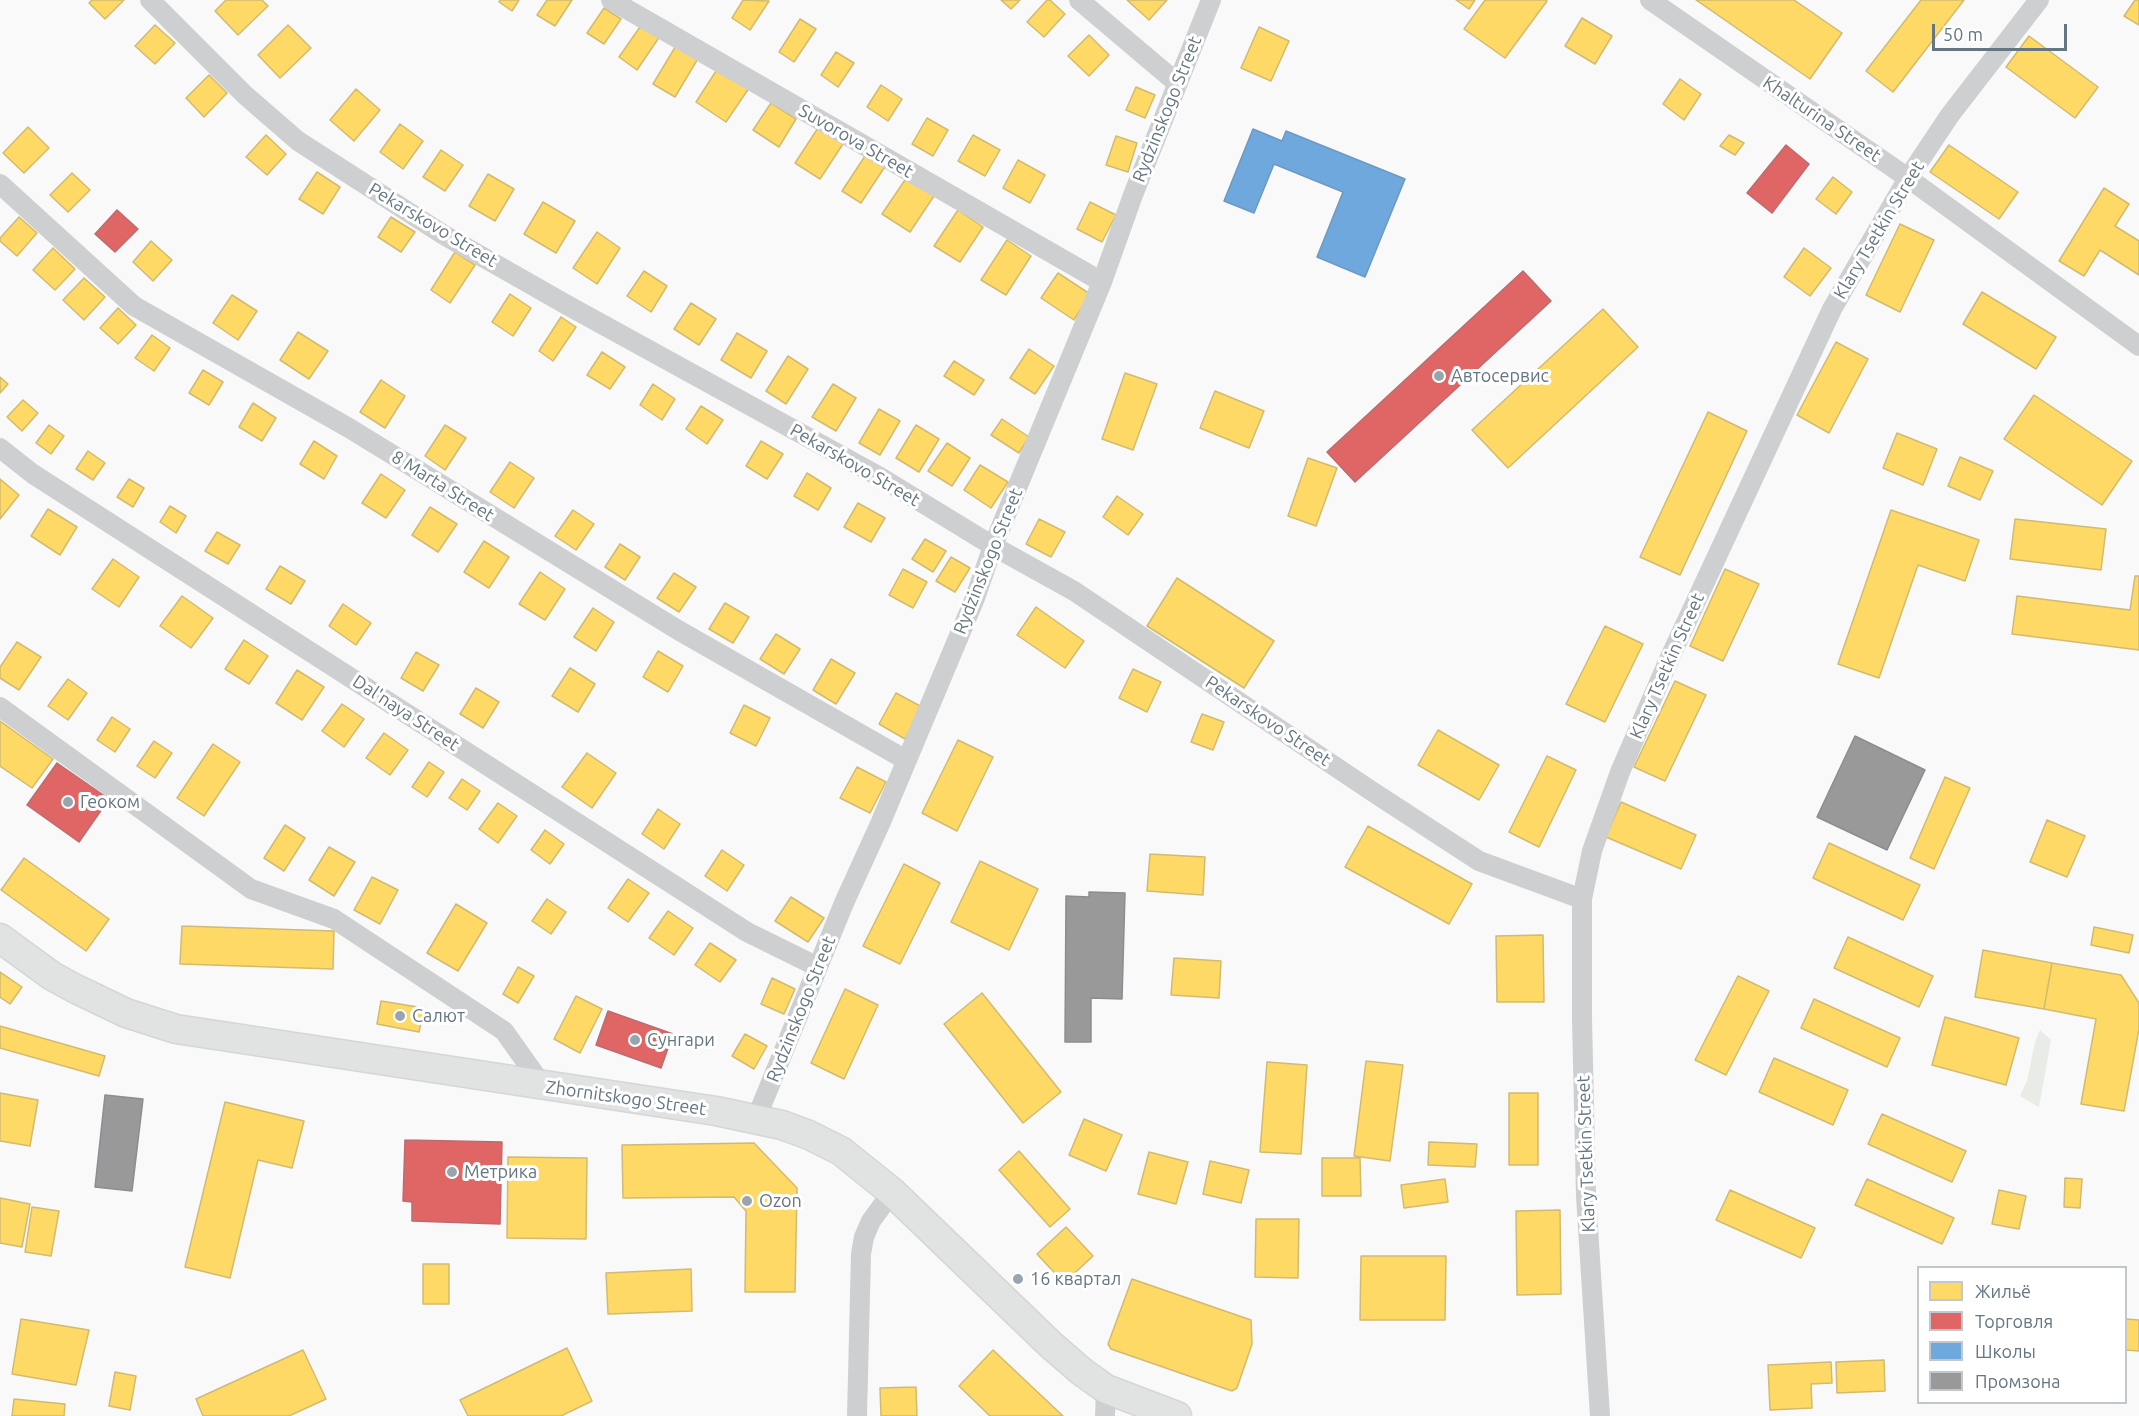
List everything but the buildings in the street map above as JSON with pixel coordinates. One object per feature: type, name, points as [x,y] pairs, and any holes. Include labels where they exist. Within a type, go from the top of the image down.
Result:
[{"type":"main road","name":"Zhornitskogo Street","points":[[0,938],[67,984],[107,1005],[176,1029],[756,1119],[800,1132],[841,1151],[892,1192],[1106,1402],[1177,1416]]},
{"type":"street","name":"Pekarskovo Street","points":[[150,0],[245,95],[298,141],[444,234],[578,311],[880,477],[993,546],[1074,591],[1479,861],[1582,899]]},
{"type":"street","name":"Suvorova Street","points":[[610,0],[1102,282]]},
{"type":"street","points":[[1079,0],[1178,83]]},
{"type":"street","name":"Rydzinskogo Street","points":[[756,1119],[975,597],[993,546],[1102,282],[1133,195],[1211,0]]},
{"type":"street","name":"Khalturina Street","points":[[1650,0],[1908,178],[2139,346]]},
{"type":"street","name":"Klary Tsetkin Street","points":[[1600,1416],[1586,1196],[1582,1018],[1582,899],[1592,851],[1620,772],[1671,655],[1832,309],[1908,178],[1950,116],[2039,0]]},
{"type":"street","name":"8 Marta Street","points":[[0,184],[134,306],[349,428],[678,630],[906,760]]},
{"type":"street","name":"Dal'naya Street","points":[[0,448],[33,474],[747,932],[818,967]]},
{"type":"street","points":[[0,707],[251,889],[334,919],[504,1031],[543,1086]]},
{"type":"street","points":[[857,1416],[861,1254],[864,1237],[871,1221],[892,1192]]},
{"type":"shaded area","points":[[2040,1030],[2051,1040],[2039,1107],[2020,1096],[2027,1081],[2035,1042]]},
{"type":"place","name":"Автосервис","points":[[1439,376]]},
{"type":"place","name":"Геоком","points":[[68,802]]},
{"type":"place","name":"Салют","points":[[400,1016]]},
{"type":"place","name":"Сунгари","points":[[635,1040]]},
{"type":"place","name":"Метрика","points":[[452,1172]]},
{"type":"place","name":"Ozon","points":[[747,1201]]},
{"type":"place","name":"16 квартал","points":[[1018,1279]]}]
